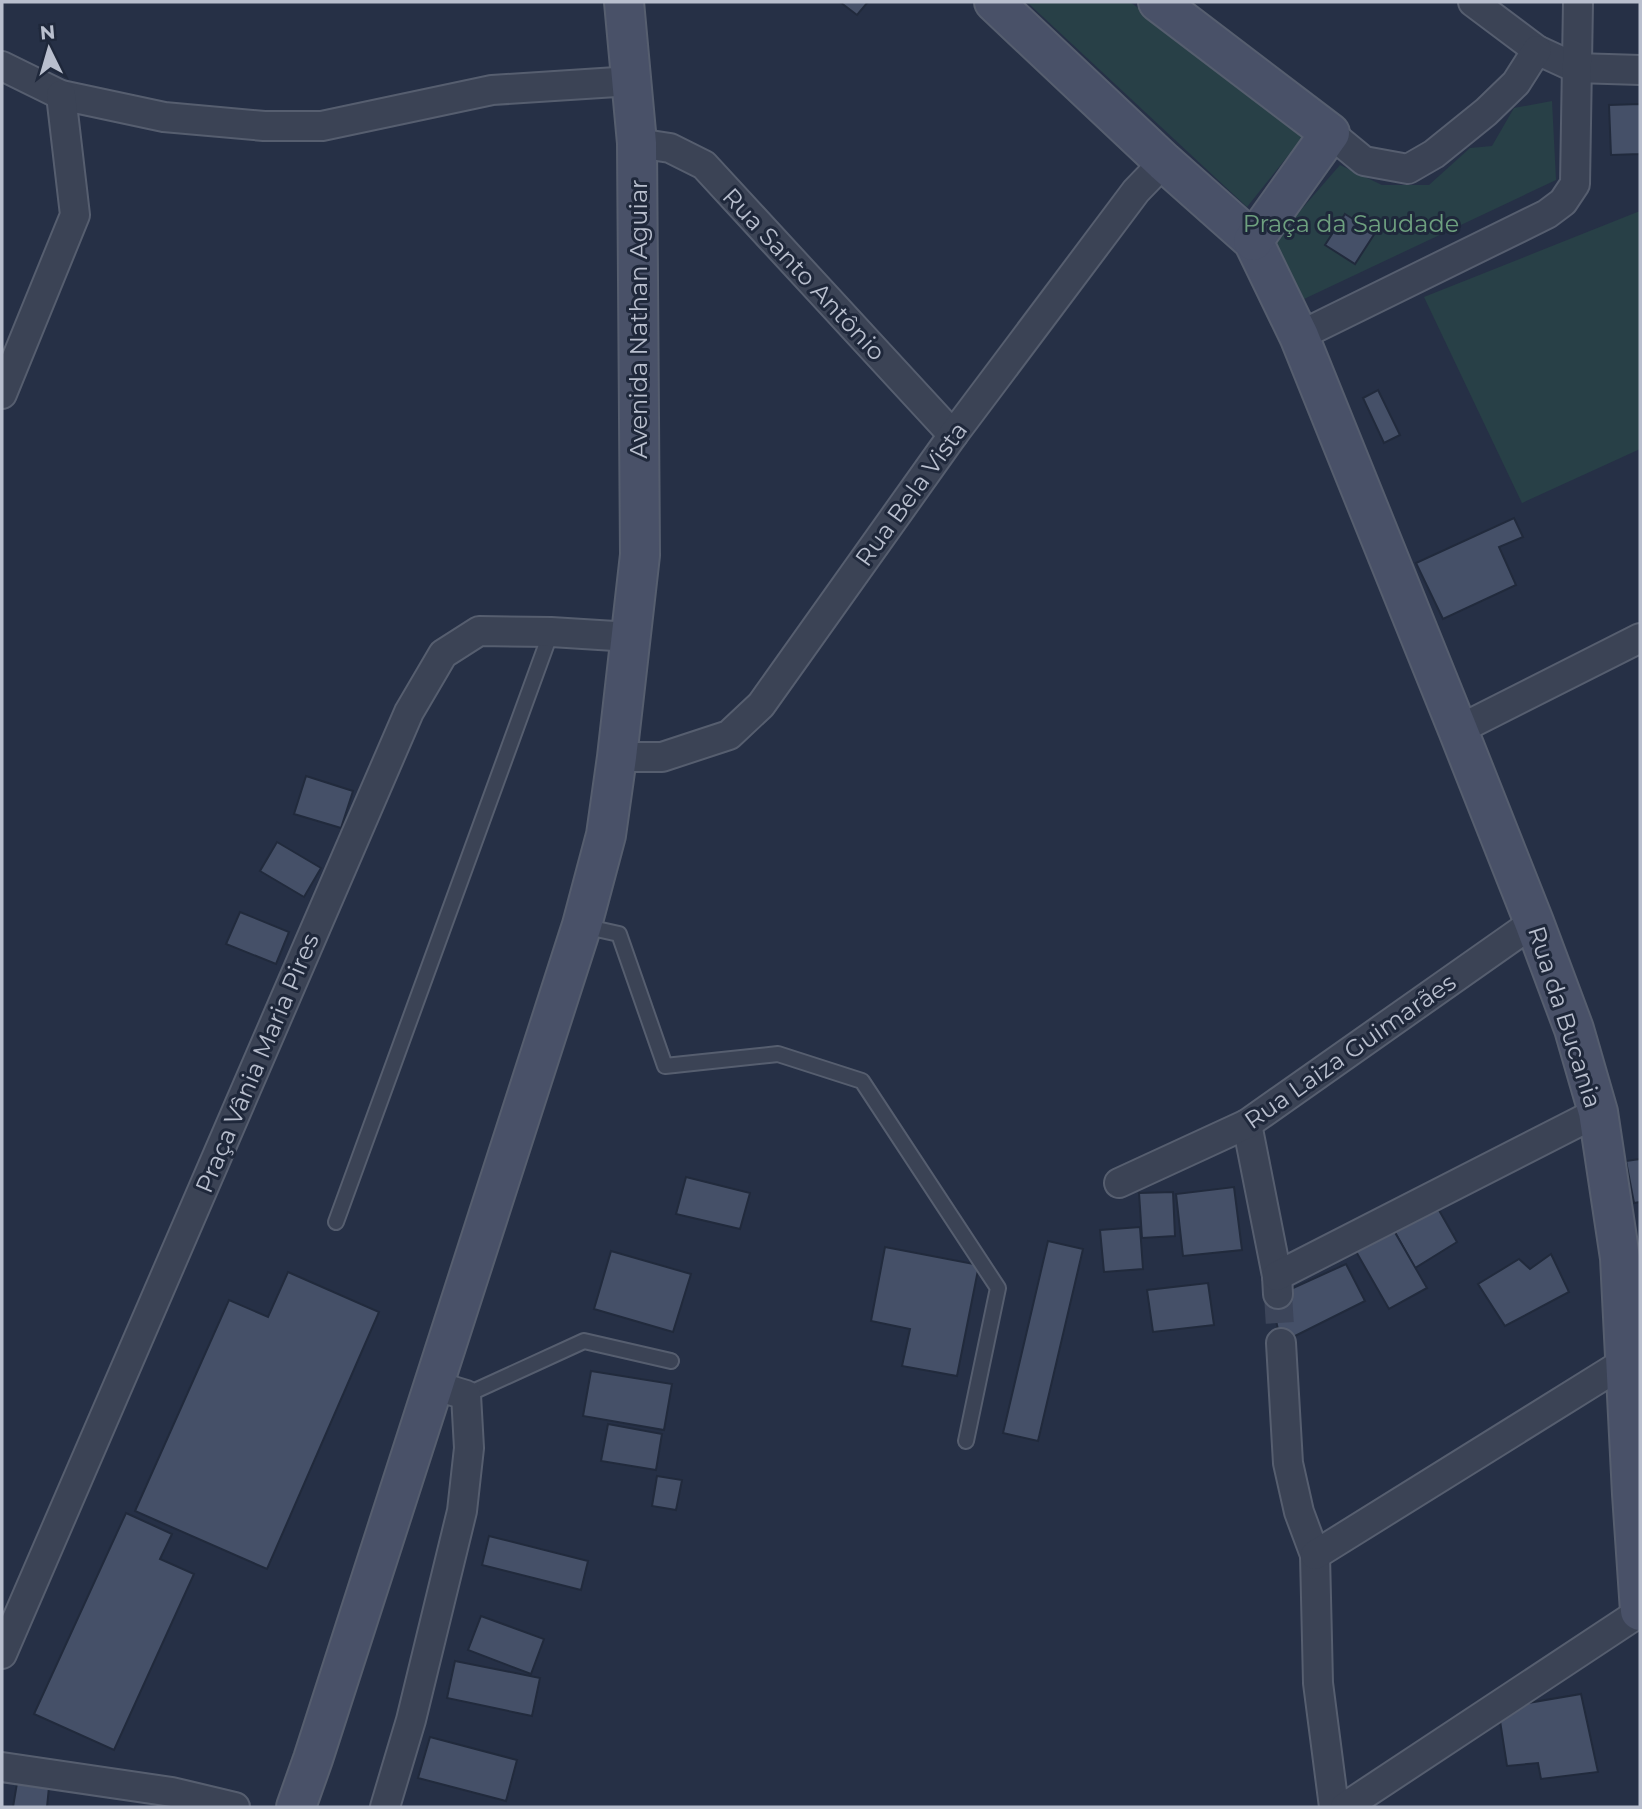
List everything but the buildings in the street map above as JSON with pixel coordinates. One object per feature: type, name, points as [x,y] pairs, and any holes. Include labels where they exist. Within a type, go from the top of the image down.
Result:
[{"type":"main road","name":"Avenida Nathan Aguiar","points":[[296,1807],[449,1390],[606,835],[640,555],[637,143],[624,2]]},
{"type":"main road","points":[[994,2],[1164,162],[1253,241],[1299,336]]},
{"type":"main road","points":[[1158,2],[1330,133],[1253,241]]},
{"type":"main road","name":"Rua da Bucania","points":[[1299,336],[1534,922],[1574,1029],[1598,1112],[1630,1256],[1625,1362],[1640,1611]]},
{"type":"street","points":[[1474,2],[1537,50],[1576,68],[1640,70]]},
{"type":"street","points":[[1299,336],[1547,214],[1563,202],[1575,184],[1578,2]]},
{"type":"street","points":[[1330,133],[1364,161],[1408,169],[1434,154],[1486,112],[1516,83],[1537,50]]},
{"type":"street","points":[[2,66],[61,95],[164,117],[264,126],[322,126],[492,90],[632,81]]},
{"type":"street","points":[[2,394],[75,215],[61,95]]},
{"type":"street","name":"Rua Santo Antônio","points":[[637,143],[670,148],[704,165],[953,435]]},
{"type":"street","name":"Rua Bela Vista","points":[[617,757],[662,757],[729,735],[761,705],[953,435],[1136,191],[1164,162]]},
{"type":"street","name":"Praça Vânia Maria Pires","points":[[2,1654],[409,712],[443,654],[479,631],[631,637]]},
{"type":"street","points":[[1458,730],[1640,638]]},
{"type":"street","name":"Rua Laiza Guimarães","points":[[1119,1183],[1247,1125],[1534,922]]},
{"type":"street","points":[[1247,1125],[1278,1285],[1598,1112]]},
{"type":"street","points":[[1281,1343],[1288,1463],[1299,1512],[1315,1555],[1318,1683],[1334,1807]]},
{"type":"street","points":[[1315,1555],[1625,1362]]},
{"type":"street","points":[[385,1807],[411,1720],[462,1511],[469,1448],[449,1390]]},
{"type":"street","points":[[1345,1807],[1640,1611]]},
{"type":"street","points":[[2,1767],[172,1791],[235,1807]]},
{"type":"lane","points":[[337,1222],[551,632]]},
{"type":"lane","points":[[582,925],[619,934],[665,1066],[778,1054],[862,1081],[998,1288],[966,1441]]},
{"type":"lane","points":[[449,1390],[584,1340],[671,1361]]},
{"type":"green space","name":"Praça da Saudade","points":[[1027,2],[1130,2],[1307,132],[1247,207]]},
{"type":"green space","name":"Praça da Saudade","points":[[1552,101],[1556,180],[1304,299],[1273,242],[1340,165],[1382,185],[1429,185],[1470,148],[1492,146],[1514,108]]},
{"type":"green space","points":[[1640,211],[1640,449],[1522,503],[1424,297]]},
{"type":"tunnel","points":[[1278,1295],[1281,1343]]}]
